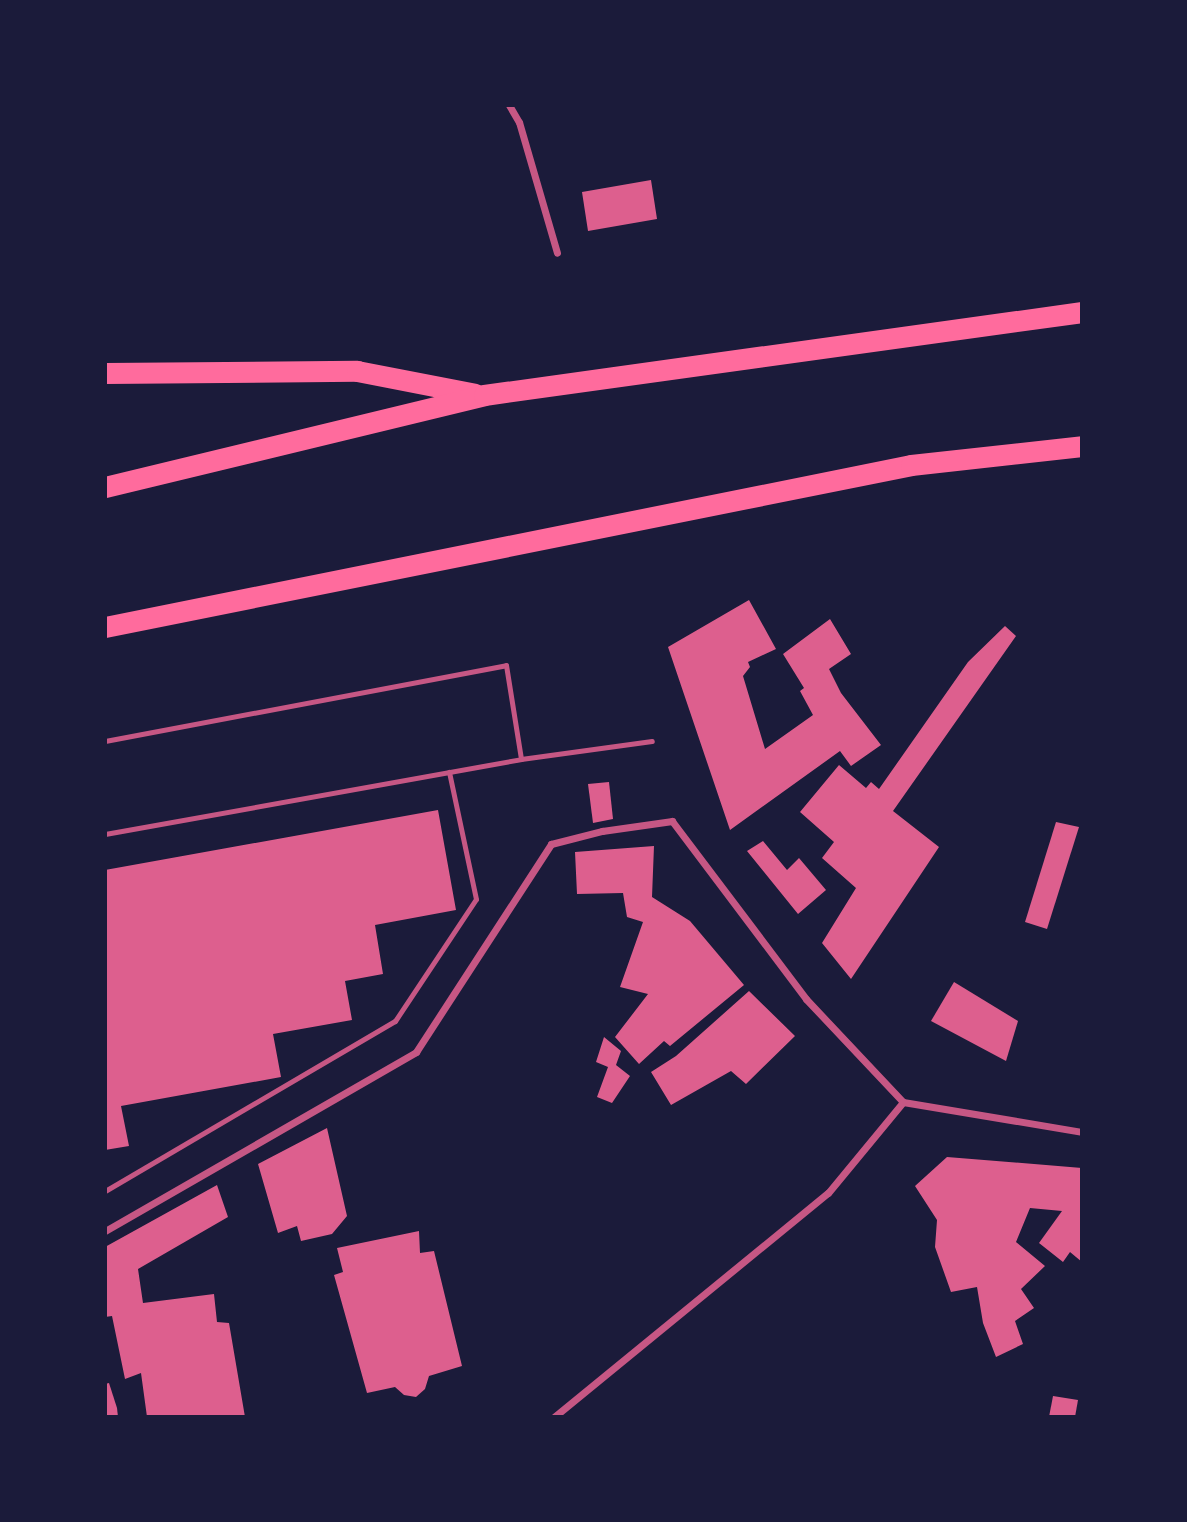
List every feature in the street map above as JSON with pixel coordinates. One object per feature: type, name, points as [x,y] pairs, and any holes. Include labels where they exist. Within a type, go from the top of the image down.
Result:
[{"type":"highway","points":[[105,487],[484,395],[1082,312]]},
{"type":"highway","points":[[105,373],[358,372],[484,395]]},
{"type":"highway","points":[[105,626],[911,464],[1082,446]]},
{"type":"street","points":[[509,105],[519,122],[557,253]]},
{"type":"street","points":[[105,1231],[416,1052],[551,844],[602,831],[672,821],[806,999],[903,1102],[1082,1132]]},
{"type":"street","points":[[554,1417],[828,1193],[903,1102]]},
{"type":"lane","points":[[105,741],[506,665],[521,759]]},
{"type":"lane","points":[[105,834],[521,759],[652,741]]},
{"type":"lane","points":[[105,1191],[395,1021],[476,899],[449,772]]},
{"type":"building","points":[[651,180],[657,219],[588,231],[582,192]]},
{"type":"building","points":[[749,600],[776,649],[748,662],[750,667],[743,676],[765,749],[813,715],[800,691],[804,688],[783,654],[830,619],[851,654],[829,669],[841,693],[881,745],[851,766],[840,751],[730,830],[668,647]]},
{"type":"building","points":[[1005,626],[1016,636],[893,811],[939,847],[851,979],[822,943],[856,888],[822,858],[834,842],[800,812],[839,765],[866,788],[871,782],[879,789],[968,662]]},
{"type":"building","points":[[609,782],[613,819],[593,823],[588,784]]},
{"type":"building","points":[[438,810],[456,910],[375,925],[383,974],[345,981],[352,1020],[273,1034],[281,1077],[121,1106],[129,1146],[105,1150],[105,870]]},
{"type":"building","points":[[1056,822],[1079,827],[1047,929],[1025,922]]},
{"type":"building","points":[[763,841],[787,870],[799,858],[826,890],[798,914],[747,851]]},
{"type":"building","points":[[654,846],[652,897],[690,921],[744,985],[670,1046],[664,1041],[639,1064],[615,1037],[648,994],[620,987],[643,922],[627,917],[623,893],[577,894],[575,852]]},
{"type":"building","points":[[954,982],[1018,1021],[1006,1061],[931,1021]]},
{"type":"building","points":[[749,991],[795,1036],[746,1084],[731,1071],[671,1105],[651,1072],[676,1056]]},
{"type":"building","points":[[604,1037],[621,1051],[616,1065],[630,1076],[612,1103],[597,1097],[608,1067],[596,1062]]},
{"type":"building","points":[[327,1128],[347,1216],[332,1234],[301,1241],[297,1226],[278,1233],[258,1164]]},
{"type":"building","points":[[947,1157],[1082,1168],[1082,1262],[1070,1252],[1063,1262],[1039,1243],[1062,1211],[1030,1208],[1016,1242],[1045,1266],[1021,1289],[1034,1308],[1015,1321],[1023,1344],[996,1357],[983,1323],[977,1287],[951,1292],[935,1247],[937,1220],[915,1186]]},
{"type":"building","points":[[217,1185],[228,1217],[138,1269],[143,1303],[214,1294],[217,1322],[229,1323],[245,1417],[147,1417],[141,1373],[125,1379],[112,1316],[105,1317],[105,1247]]},
{"type":"building","points":[[419,1231],[420,1253],[434,1251],[462,1366],[429,1376],[425,1389],[416,1397],[404,1395],[395,1387],[367,1393],[334,1275],[343,1272],[337,1248]]},
{"type":"building","points":[[109,1383],[118,1417],[105,1417],[105,1384]]},
{"type":"building","points":[[1053,1396],[1078,1400],[1075,1417],[1049,1417]]}]
